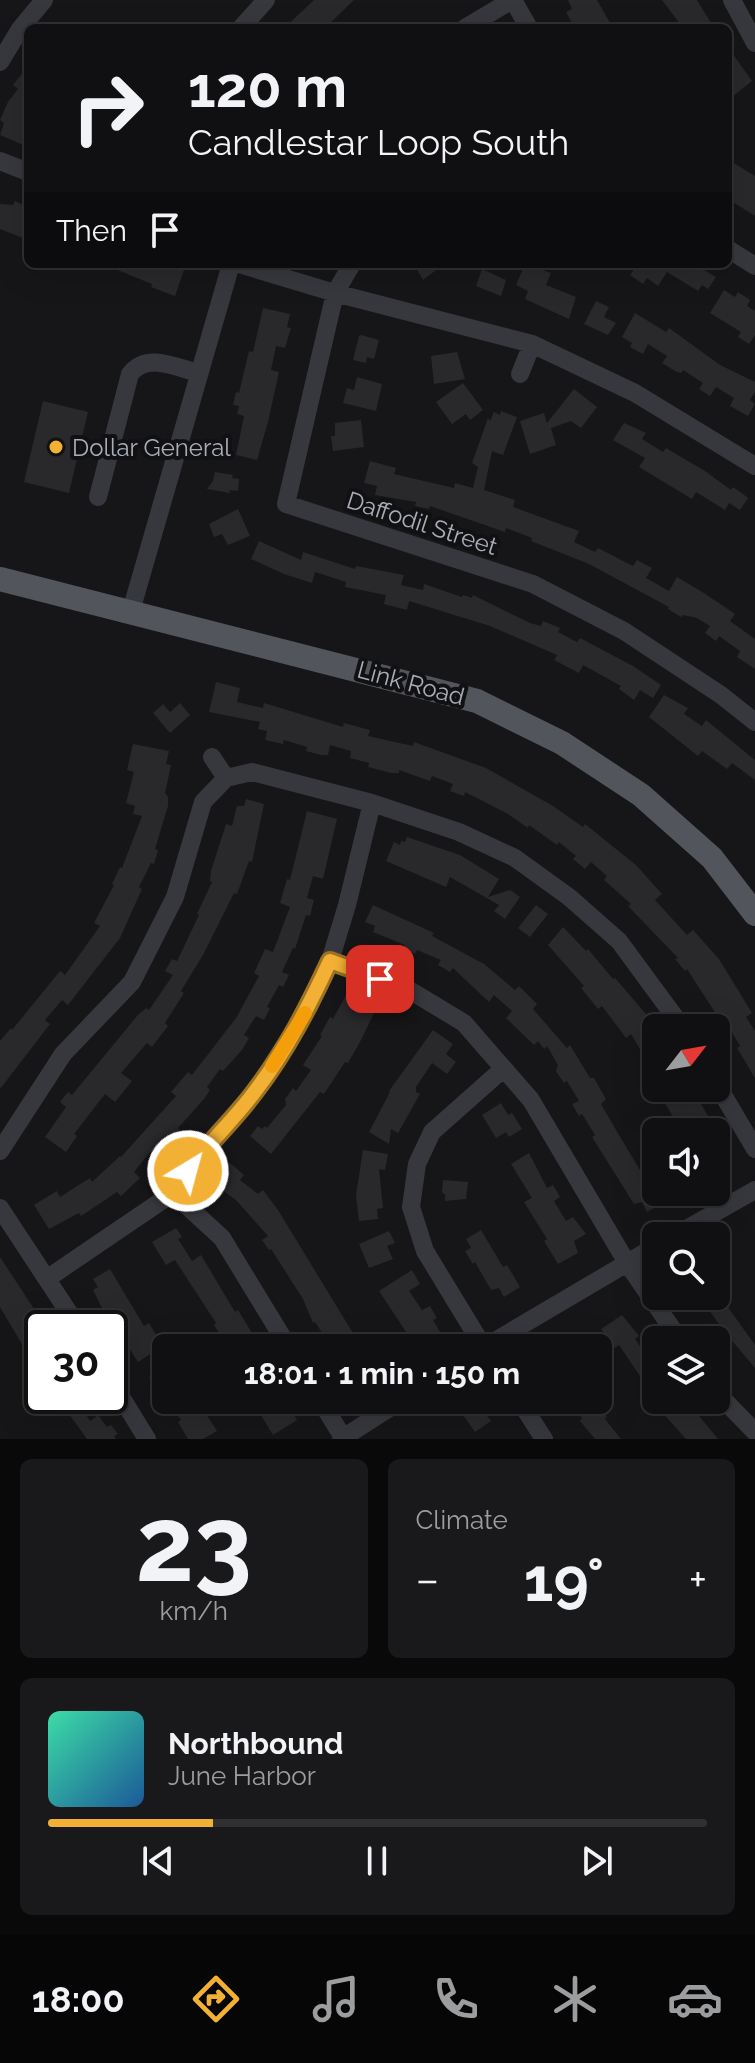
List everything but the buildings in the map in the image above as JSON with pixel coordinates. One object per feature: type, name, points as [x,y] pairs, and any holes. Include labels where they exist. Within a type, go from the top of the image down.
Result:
[{"type":"main road","name":"Link Road","points":[[0,579],[477,701],[562,743],[641,795],[712,858],[755,914]]},
{"type":"street","points":[[24,24],[44,0]]},
{"type":"street","points":[[245,24],[266,0]]},
{"type":"street","points":[[472,24],[512,0],[527,24]]},
{"type":"street","points":[[732,0],[755,43]]},
{"type":"street","points":[[0,62],[24,24]]},
{"type":"street","points":[[0,161],[24,170]]},
{"type":"street","points":[[732,252],[755,266]]},
{"type":"street","points":[[131,611],[230,268]]},
{"type":"street","points":[[252,268],[335,293],[532,344],[635,393],[755,466]]},
{"type":"street","name":"Daffodil Street","points":[[350,268],[335,293],[286,504],[533,584],[624,631],[721,695],[755,722]]},
{"type":"street","points":[[520,374],[532,344]]},
{"type":"street","points":[[98,497],[130,374],[135,367],[152,362],[198,373]]},
{"type":"street","points":[[212,757],[226,778]]},
{"type":"street","points":[[0,1151],[63,1054],[132,982],[175,897],[203,802],[226,778],[252,772],[372,803],[459,832],[515,858],[569,897],[619,941],[673,1014]]},
{"type":"street","points":[[48,1278],[173,1193],[203,1150],[256,1090],[309,1007],[330,961],[372,803]]},
{"type":"street","points":[[330,961],[406,988],[464,1023],[531,1100],[627,1263],[670,1326]]},
{"type":"street","points":[[475,1334],[425,1251],[411,1207],[417,1164],[432,1132],[503,1069]]},
{"type":"street","points":[[727,1102],[755,1149]]},
{"type":"street","points":[[699,1222],[755,1190]]},
{"type":"street","points":[[173,1193],[222,1238],[280,1334]]},
{"type":"street","points":[[0,1208],[68,1310]]},
{"type":"street","points":[[508,1334],[642,1254]]},
{"type":"street","points":[[730,1406],[755,1432]]},
{"type":"street","points":[[128,1408],[147,1439]]},
{"type":"street","points":[[328,1414],[343,1439],[381,1414]]},
{"type":"street","points":[[528,1414],[544,1439]]},
{"type":"slow traffic","points":[[272,1066],[305,1013]]},
{"type":"place","name":"Dollar General","points":[[56,447]]},
{"type":"route","points":[[188,1171],[256,1090],[309,1007],[330,961],[380,979]]}]
